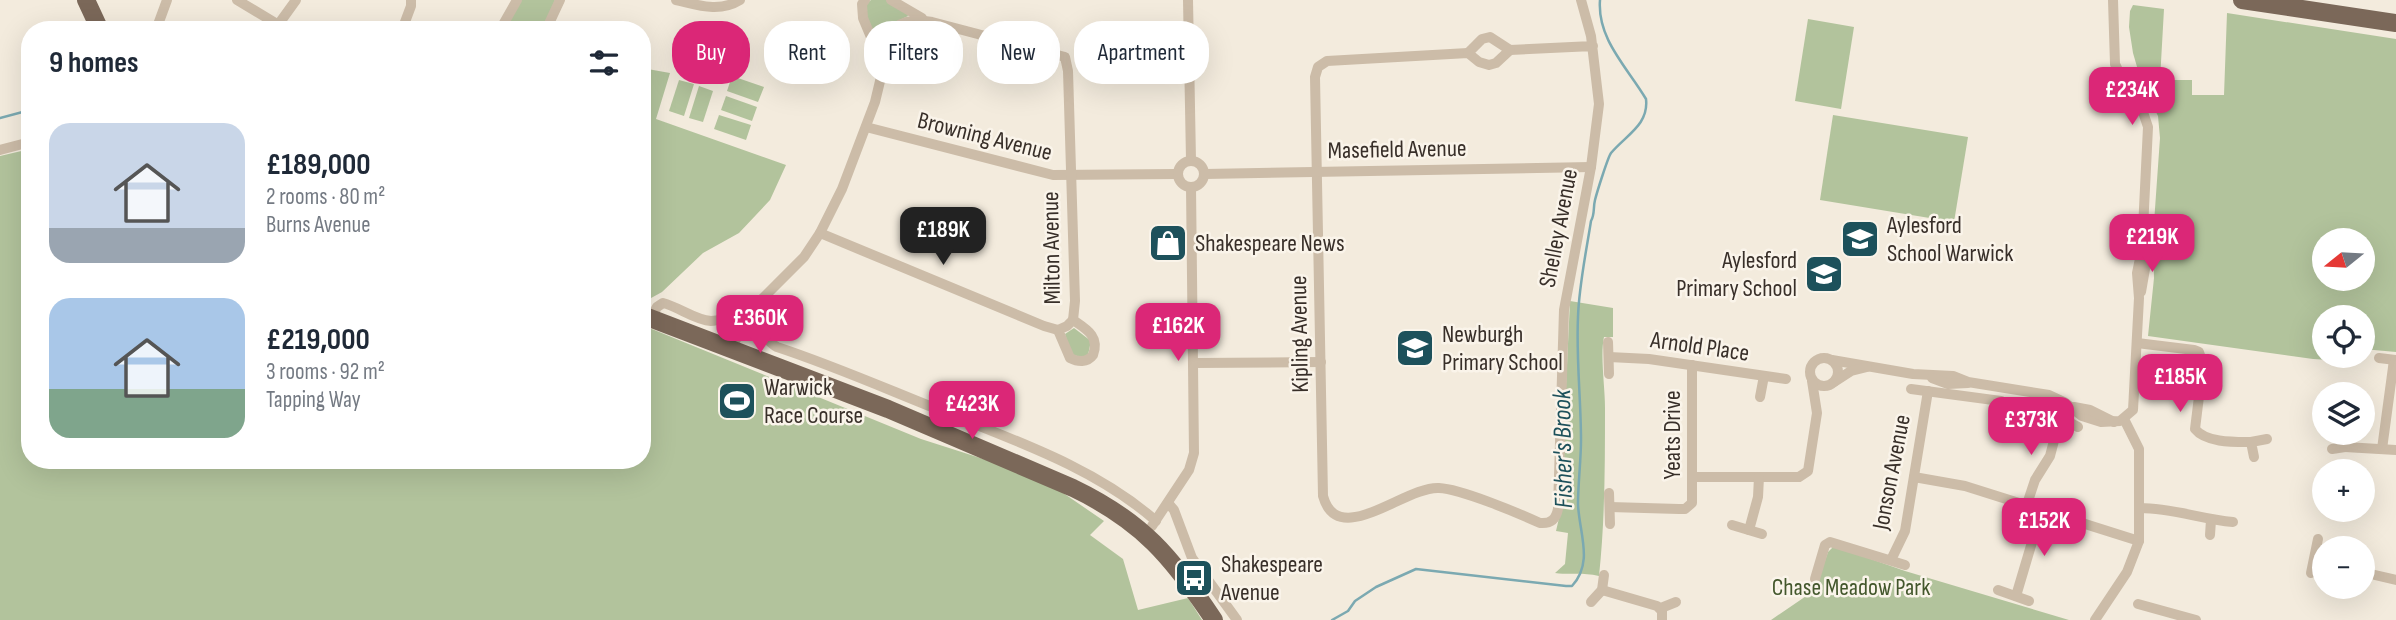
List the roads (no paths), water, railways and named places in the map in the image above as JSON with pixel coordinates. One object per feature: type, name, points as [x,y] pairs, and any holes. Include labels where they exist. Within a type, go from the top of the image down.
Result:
[{"type":"main road","points":[[86,0],[96,21]]},
{"type":"main road","points":[[2242,0],[2396,23]]},
{"type":"main road","points":[[651,318],[888,409],[1073,488],[1151,528],[1214,620]]},
{"type":"street","points":[[159,21],[167,0]]},
{"type":"street","points":[[237,0],[273,21]]},
{"type":"street","points":[[286,21],[296,0]]},
{"type":"street","points":[[505,21],[517,0]]},
{"type":"street","points":[[551,21],[560,0]]},
{"type":"street","points":[[676,0],[717,8],[730,6],[740,0]]},
{"type":"street","points":[[891,0],[930,21]]},
{"type":"street","points":[[1188,0],[1191,160]]},
{"type":"street","name":"Shelley Avenue","points":[[1324,496],[1333,513],[1351,520],[1416,492],[1436,488],[1458,492],[1540,523],[1552,521],[1558,509],[1564,310],[1591,167],[1599,94],[1593,46],[1581,0]]},
{"type":"street","points":[[1693,477],[1799,477],[1808,471],[1817,413],[1809,372],[1814,361],[1821,358],[1927,375],[1948,384],[1968,383],[2049,396],[2089,419],[2101,422],[2119,421],[2133,410],[2139,298],[2137,273],[2142,248],[2148,127],[2140,103],[2123,81],[2115,64],[2113,0]]},
{"type":"street","points":[[864,2],[864,21]]},
{"type":"street","points":[[405,21],[411,3]]},
{"type":"street","points":[[908,21],[926,21]]},
{"type":"street","name":"Milton Avenue","points":[[963,30],[1065,57],[1068,71],[1075,301],[1073,320]]},
{"type":"street","points":[[1510,50],[1496,63],[1489,65],[1479,62],[1468,53],[1482,39],[1490,37],[1510,50],[1593,46]]},
{"type":"street","name":"Kipling Avenue","points":[[1324,496],[1315,77],[1318,66],[1322,63],[1468,53]]},
{"type":"street","points":[[732,349],[744,318],[804,257],[820,233],[842,189],[876,102],[879,84]]},
{"type":"street","name":"Browning Avenue","points":[[866,127],[1053,176],[1177,174]]},
{"type":"street","points":[[0,150],[21,144]]},
{"type":"street","points":[[1191,160],[1201,165],[1205,174],[1201,183],[1191,187],[1181,183],[1177,174],[1180,166],[1191,160]]},
{"type":"street","name":"Masefield Avenue","points":[[1205,174],[1591,167]]},
{"type":"street","points":[[651,312],[663,303],[706,320],[737,316],[744,318],[777,347],[984,428],[1088,474],[1107,485],[1151,528],[1189,470],[1194,453],[1191,187]]},
{"type":"street","points":[[820,233],[1044,326],[1058,330],[1073,320],[1094,337],[1096,346],[1091,358],[1079,361],[1070,358],[1058,330]]},
{"type":"street","points":[[1608,342],[1609,374]]},
{"type":"street","points":[[2137,343],[2199,352],[2203,364],[2195,429],[2202,436],[2232,442],[2267,439]]},
{"type":"street","name":"Arnold Place","points":[[1609,357],[1649,359],[1786,379]]},
{"type":"street","points":[[2379,358],[2395,360],[2382,449]]},
{"type":"street","points":[[1817,413],[1838,368],[1832,360]]},
{"type":"street","points":[[1194,363],[1321,362]]},
{"type":"street","name":"Yeats Drive","points":[[1610,507],[1685,509],[1693,500],[1692,365]]},
{"type":"street","points":[[1812,381],[1821,386],[1833,383],[1851,371],[1870,366]]},
{"type":"street","points":[[1760,397],[1764,376]]},
{"type":"street","name":"Jonson Avenue","points":[[1911,389],[2002,401],[2048,411],[2078,427]]},
{"type":"street","name":"Jonson Avenue","points":[[1891,560],[1905,531],[1928,391]]},
{"type":"street","points":[[2026,506],[2035,480],[2050,456],[2056,433],[2064,420]]},
{"type":"street","points":[[2095,620],[2127,572],[2139,541],[2139,449],[2119,421]]},
{"type":"street","points":[[2251,442],[2254,457]]},
{"type":"street","points":[[2332,449],[2345,447],[2396,450]]},
{"type":"street","points":[[1749,530],[1758,497],[1759,477]]},
{"type":"street","points":[[1914,477],[1965,486],[2139,541]]},
{"type":"street","points":[[1609,493],[1610,524]]},
{"type":"street","points":[[1168,503],[1174,510],[1192,558],[1237,620]]},
{"type":"street","points":[[2140,508],[2164,508],[2183,515],[2233,522]]},
{"type":"street","points":[[2016,596],[2041,512]]},
{"type":"street","points":[[2210,535],[2211,520]]},
{"type":"street","points":[[1732,525],[1762,534]]},
{"type":"street","points":[[1815,579],[1825,545],[1830,541],[1905,565]]},
{"type":"street","points":[[1591,602],[1602,590],[1604,575]]},
{"type":"street","points":[[2375,575],[2396,580]]},
{"type":"street","points":[[1602,590],[1661,608],[1676,602]]},
{"type":"street","points":[[1998,590],[2029,601]]},
{"type":"street","points":[[2138,604],[2196,620]]},
{"type":"street","points":[[1661,608],[1662,620]]},
{"type":"waterway","name":"Fisher's Brook","points":[[1332,620],[1348,611],[1355,601],[1376,587],[1416,569],[1566,586],[1572,586],[1579,577],[1584,557],[1578,504],[1581,440],[1578,332],[1581,281],[1595,200],[1611,153],[1640,123],[1646,108],[1646,99],[1608,40],[1600,14],[1600,0]]},
{"type":"waterway","points":[[0,118],[21,112]]},
{"type":"place","name":"Aylesford School Warwick","points":[[1860,239]]},
{"type":"place","name":"Shakespeare News","points":[[1168,243]]},
{"type":"place","name":"Aylesford Primary School","points":[[1824,274]]},
{"type":"place","name":"Newburgh Primary School","points":[[1415,348]]},
{"type":"place","name":"Warwick Race Course","points":[[737,401]]},
{"type":"place","name":"Shakespeare Avenue","points":[[1194,578]]},
{"type":"park label","name":"Chase Meadow Park","points":[[1851,587]]}]
